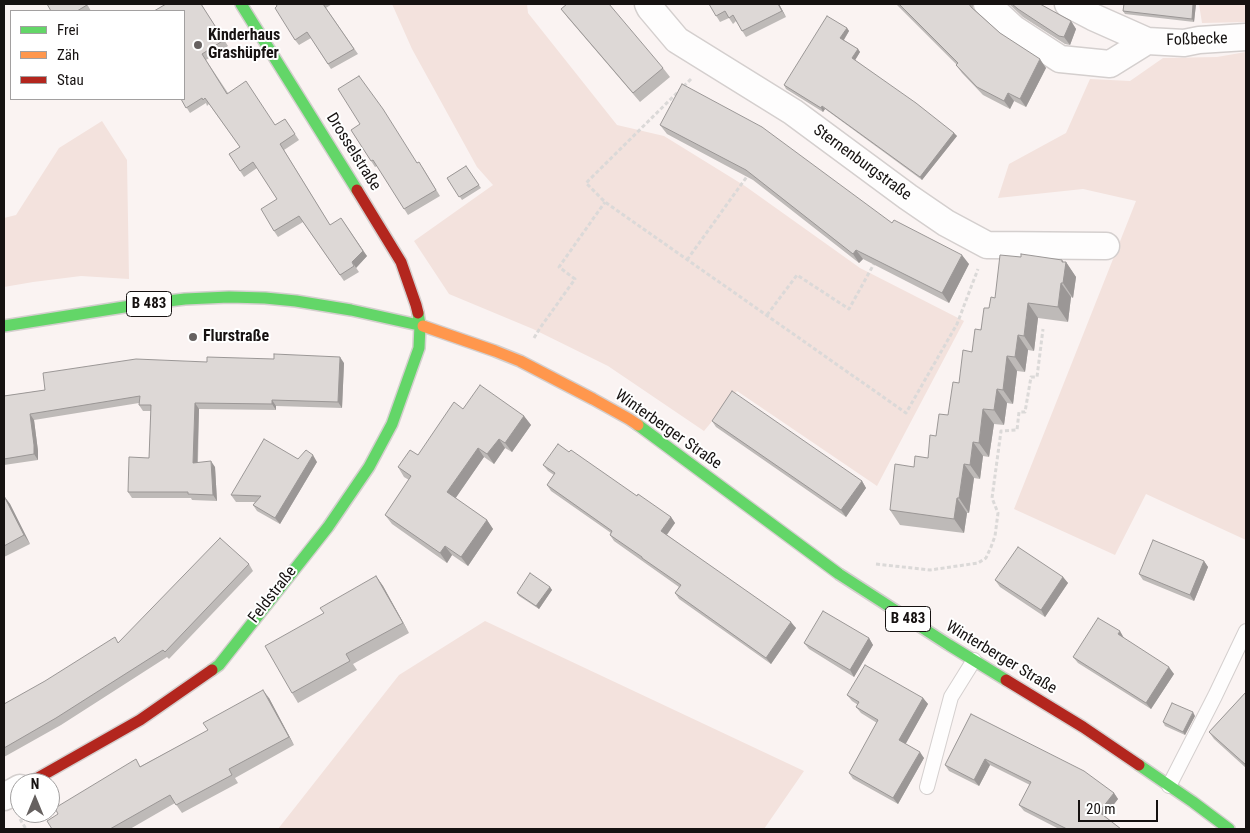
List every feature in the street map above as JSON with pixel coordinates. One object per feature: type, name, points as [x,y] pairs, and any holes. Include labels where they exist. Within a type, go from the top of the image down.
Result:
[{"type":"main road","name":"Drosselstraße","points":[[241,4],[401,262],[416,305],[420,325]]},
{"type":"main road","name":"Winterberger Straße","points":[[4,326],[185,299],[265,298],[350,310],[420,325],[520,361],[629,419],[839,574],[1083,727],[1193,802],[1229,829]]},
{"type":"main road","name":"Feldstraße","points":[[47,773],[140,720],[219,665],[328,527],[369,467],[392,424],[412,369],[419,348],[420,325]]},
{"type":"street","name":"Sternenburgstraße","points":[[648,4],[676,40],[793,112],[908,197],[946,223],[987,245],[1106,246]]},
{"type":"street","name":"Foßbecke","points":[[987,4],[1014,29],[1060,59],[1110,64],[1147,41]]},
{"type":"street","name":"Foßbecke","points":[[1068,4],[1147,41],[1184,43],[1199,40],[1246,38]]},
{"type":"lane","points":[[1169,786],[1246,631]]},
{"type":"lane","points":[[927,787],[951,697],[974,660]]},
{"type":"path","points":[[707,59],[697,72],[586,183],[606,202],[906,413],[957,324],[987,245]]},
{"type":"path","points":[[687,260],[748,174]]},
{"type":"path","points":[[520,361],[540,328],[575,278],[559,268],[606,202]]},
{"type":"path","points":[[767,315],[797,275],[848,309],[878,255]]},
{"type":"path","points":[[839,574],[875,564],[930,570],[978,562],[986,558],[995,536],[998,513],[992,498],[1001,431],[1018,430],[1019,412],[1026,412],[1031,377],[1037,377],[1043,329]]},
{"type":"shaded area","points":[[392,4],[527,4],[528,13],[617,125],[664,136],[745,186],[860,268],[964,321],[877,486],[737,391],[704,431],[608,366],[533,329],[449,294],[414,241],[493,185],[477,167],[412,49]]},
{"type":"shaded area","points":[[1199,4],[1246,4],[1246,22],[1202,23]]},
{"type":"shaded area","points":[[1246,52],[1246,540],[1146,494],[1115,555],[1014,509],[1136,201],[1083,189],[998,198],[1009,164],[1066,133],[1090,79],[1130,81],[1163,58],[1217,57]]},
{"type":"shaded area","points":[[102,121],[127,160],[129,279],[81,276],[4,287],[4,218],[16,215],[59,148]]},
{"type":"shaded area","points":[[485,621],[804,771],[764,829],[278,829],[399,675]]},
{"type":"building","points":[[47,4],[87,5],[79,10],[50,10]]},
{"type":"building","points":[[166,4],[201,4],[224,40],[202,54],[227,94],[246,81],[275,125],[285,119],[295,134],[280,144],[330,225],[341,218],[363,251],[352,262],[354,266],[340,275],[299,216],[274,231],[261,209],[277,199],[253,162],[240,171],[229,154],[240,147],[205,98],[186,108],[182,100],[185,100],[185,10],[156,10]]},
{"type":"building","points":[[276,4],[323,4],[354,49],[328,64],[307,32],[295,40],[275,8]]},
{"type":"building","points":[[567,4],[609,4],[663,68],[633,93],[561,9]]},
{"type":"building","points":[[709,4],[778,4],[782,11],[742,31],[733,15],[729,18],[725,11],[716,16]]},
{"type":"building","points":[[899,4],[969,4],[1000,33],[1040,59],[1020,99],[1008,93],[1004,101],[977,87],[956,65],[958,63]]},
{"type":"building","points":[[1012,4],[1040,4],[1071,21],[1064,37],[1059,36]]},
{"type":"building","points":[[1124,4],[1193,4],[1192,19],[1123,11]]},
{"type":"building","points":[[827,16],[847,28],[840,38],[858,49],[852,58],[916,103],[954,133],[920,177],[822,106],[821,108],[784,85]]},
{"type":"building","points":[[359,76],[383,109],[417,163],[419,162],[436,190],[404,209],[373,160],[371,161],[351,130],[360,124],[338,89]]},
{"type":"building","points":[[682,84],[762,127],[892,223],[894,220],[962,255],[942,293],[856,250],[853,254],[746,170],[660,125]]},
{"type":"building","points":[[466,166],[479,185],[459,197],[447,178]]},
{"type":"building","points":[[1021,254],[1066,262],[1058,307],[1028,303],[1024,336],[1018,335],[1015,357],[1007,356],[1003,390],[997,389],[994,410],[983,409],[979,443],[973,442],[970,465],[964,464],[954,519],[890,510],[895,464],[914,467],[915,456],[928,458],[930,435],[936,436],[939,414],[948,415],[953,382],[959,383],[963,350],[972,352],[975,329],[981,330],[984,308],[989,308],[991,297],[995,298],[1000,255],[1021,257]]},
{"type":"building","points":[[274,354],[340,357],[338,402],[272,400],[272,404],[195,403],[193,463],[211,461],[213,495],[188,494],[188,492],[128,492],[129,457],[149,458],[151,405],[139,405],[140,396],[30,414],[34,454],[4,459],[4,396],[45,390],[43,373],[136,359],[207,362],[207,357],[274,359]]},
{"type":"building","points":[[480,385],[524,416],[505,443],[499,439],[487,454],[478,448],[447,492],[487,520],[461,557],[445,546],[440,553],[385,515],[411,476],[398,467],[410,450],[418,455],[454,402],[463,409]]},
{"type":"building","points":[[732,391],[862,481],[841,510],[712,421]]},
{"type":"building","points":[[264,439],[298,459],[306,450],[313,455],[275,518],[253,505],[261,496],[231,495]]},
{"type":"building","points":[[558,444],[569,452],[571,450],[671,517],[661,531],[791,622],[766,658],[675,593],[681,585],[610,535],[612,531],[547,485],[555,473],[543,465]]},
{"type":"building","points":[[4,496],[24,535],[4,546]]},
{"type":"building","points":[[220,538],[249,564],[165,652],[163,650],[56,718],[4,748],[4,704],[115,637],[118,643]]},
{"type":"building","points":[[1153,540],[1204,561],[1190,595],[1139,574]]},
{"type":"building","points":[[1018,547],[1063,577],[1041,610],[995,580]]},
{"type":"building","points":[[530,573],[550,587],[536,606],[517,593]]},
{"type":"building","points":[[376,576],[403,623],[346,654],[350,661],[292,693],[265,646],[324,613],[320,608]]},
{"type":"building","points":[[823,611],[869,638],[850,670],[804,643]]},
{"type":"building","points":[[1098,618],[1120,631],[1118,634],[1169,667],[1146,703],[1073,657]]},
{"type":"building","points":[[865,665],[923,698],[899,740],[920,752],[893,798],[849,773],[878,720],[856,707],[859,702],[847,695]]},
{"type":"building","points":[[263,690],[289,737],[229,769],[232,775],[176,805],[170,795],[110,829],[52,829],[48,823],[60,823],[60,805],[136,759],[140,767],[208,730],[203,723]]},
{"type":"building","points":[[1246,692],[1246,765],[1209,732]]},
{"type":"building","points":[[1172,703],[1193,712],[1183,732],[1163,722]]},
{"type":"building","points":[[971,714],[1084,771],[1114,793],[1099,812],[1121,829],[1067,829],[1019,805],[1031,782],[985,759],[974,780],[945,765]]},
{"type":"traffic: fast","points":[[241,4],[357,190]]},
{"type":"traffic: fast","points":[[4,326],[143,304],[185,299],[229,297],[296,301],[351,310],[423,326]]},
{"type":"traffic: fast","points":[[212,670],[219,665],[328,527],[369,467],[392,424],[419,348],[420,325],[418,313]]},
{"type":"traffic: fast","points":[[638,425],[839,574],[1006,680]]},
{"type":"traffic: fast","points":[[1139,765],[1229,829]]},
{"type":"traffic: slow","points":[[423,326],[520,361],[638,425]]},
{"type":"traffic: jam","points":[[357,190],[401,262],[418,313]]},
{"type":"traffic: jam","points":[[47,773],[140,720],[212,670]]},
{"type":"traffic: jam","points":[[1006,680],[1083,727],[1139,765]]},
{"type":"place","name":"Kinderhaus Grashüpfer","points":[[198,45]]},
{"type":"place","name":"Flurstraße","points":[[193,337]]}]
